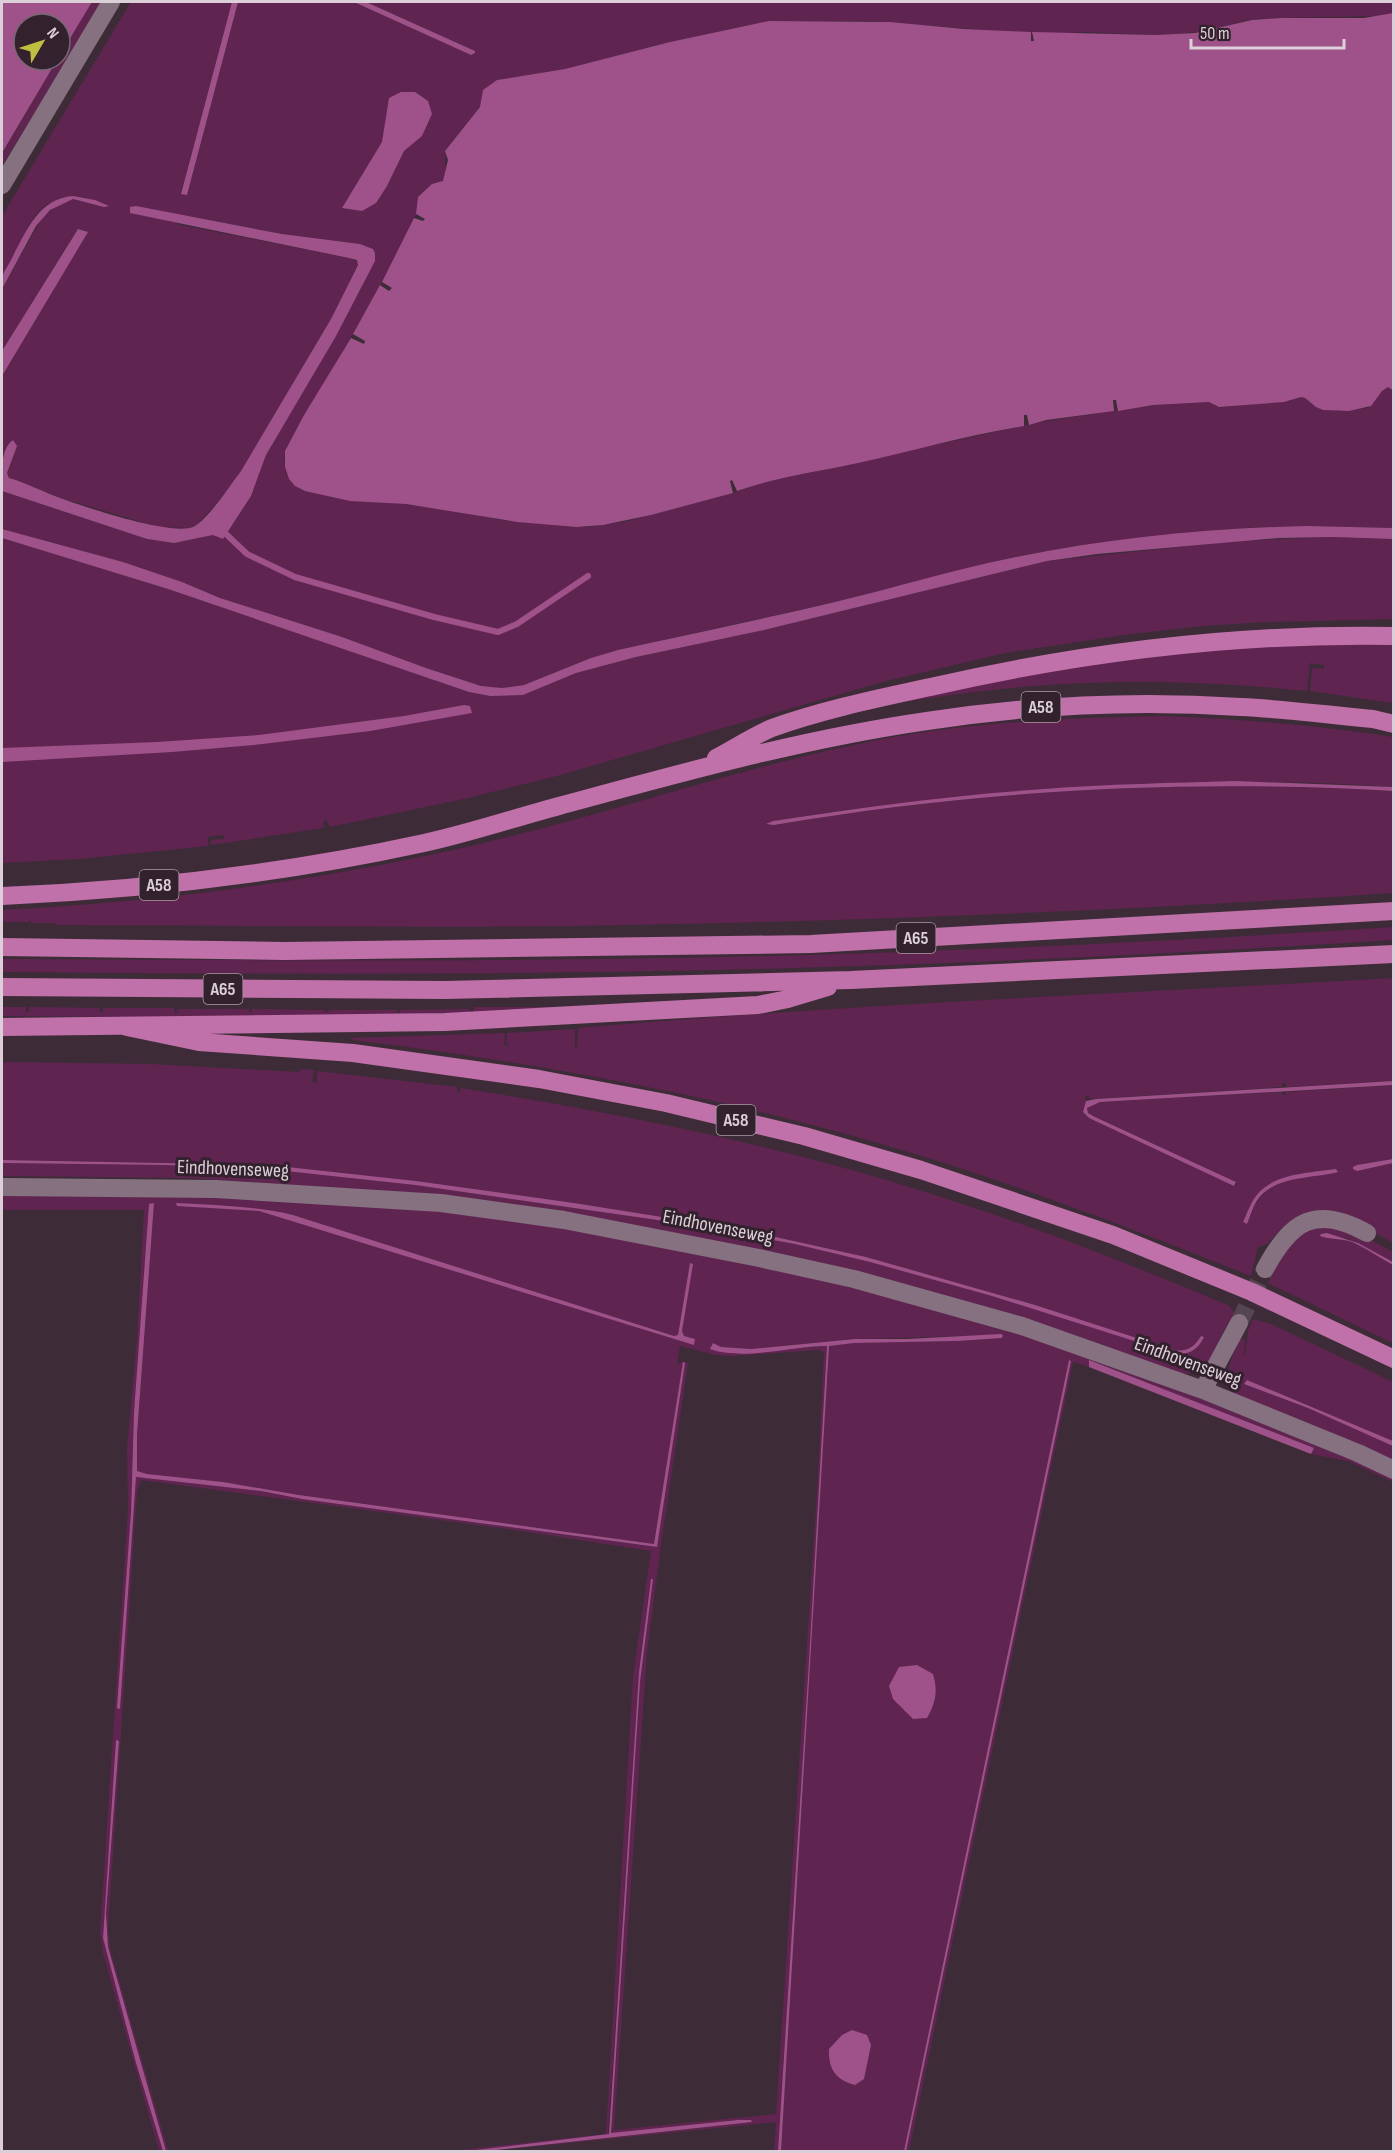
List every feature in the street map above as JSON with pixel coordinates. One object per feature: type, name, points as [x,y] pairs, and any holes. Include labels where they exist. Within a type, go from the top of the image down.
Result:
[{"type":"highway","points":[[694,770],[771,729],[841,707],[993,673],[1137,650],[1252,638],[1394,636]]},
{"type":"highway","name":"A58","points":[[2,896],[147,886],[315,864],[428,842],[694,770],[837,736],[929,720],[1034,708],[1132,704],[1241,707],[1373,719],[1394,724]]},
{"type":"highway","name":"A65","points":[[2,948],[285,951],[811,944],[1394,911]]},
{"type":"highway","name":"A65","points":[[2,987],[445,990],[851,980],[1394,954]]},
{"type":"highway","name":"A58","points":[[2,1027],[445,1022],[758,1005],[788,999],[851,980]]},
{"type":"highway","name":"A58","points":[[127,1027],[200,1042],[353,1053],[539,1079],[666,1103],[804,1136],[921,1170],[1113,1235],[1252,1292],[1394,1359]]},
{"type":"street","points":[[2,185],[111,2]]},
{"type":"street","name":"Eindhovenseweg","points":[[2,1187],[239,1191],[441,1203],[564,1220],[759,1258],[886,1287],[1022,1326],[1203,1390],[1394,1470]]},
{"type":"street","points":[[1265,1269],[1278,1246],[1296,1227],[1320,1219],[1339,1220],[1367,1233]]},
{"type":"street","points":[[1203,1390],[1239,1323]]},
{"type":"shaded area","points":[[2,2],[92,2],[72,35],[72,12],[12,12],[12,72],[50,72],[2,153]]},
{"type":"shaded area","points":[[92,2],[102,2],[72,51],[72,35]]},
{"type":"shaded area","points":[[131,2],[232,2],[181,193],[187,195],[238,2],[354,2],[471,55],[475,51],[366,2],[1393,2],[1393,13],[1378,16],[1248,20],[1201,32],[1155,35],[1083,32],[1060,34],[869,21],[769,21],[670,42],[565,69],[497,80],[482,94],[480,107],[446,149],[443,181],[431,185],[418,197],[418,210],[376,294],[304,415],[284,457],[289,479],[302,490],[358,501],[435,508],[508,521],[587,527],[624,522],[766,482],[1040,422],[1153,405],[1209,402],[1219,407],[1289,401],[1301,397],[1323,410],[1339,411],[1368,408],[1388,387],[1394,390],[1393,528],[1308,526],[1241,528],[1075,546],[1009,558],[835,602],[618,650],[591,658],[524,685],[502,688],[481,686],[342,637],[220,598],[123,562],[2,529],[2,491],[147,539],[174,543],[213,535],[223,539],[251,496],[266,455],[362,287],[360,244],[282,234],[190,216],[176,224],[349,258],[359,262],[331,319],[241,471],[226,492],[198,524],[190,528],[158,527],[61,498],[9,478],[7,473],[14,455],[2,453],[2,376],[86,235],[85,230],[76,231],[2,351],[2,289],[42,218],[57,205],[73,199],[104,207],[89,199],[72,196],[47,204],[32,220],[2,279],[2,216]],"holes":[[[432,114],[422,136],[404,151],[387,186],[342,208],[382,142]]]},
{"type":"shaded area","points":[[232,2],[238,2],[187,195],[181,194]]},
{"type":"shaded area","points":[[354,2],[366,2],[475,51],[475,53],[471,55]]},
{"type":"shaded area","points":[[1393,13],[1393,390],[1388,387],[1382,391],[1371,406],[1349,411],[1323,410],[1301,397],[1284,402],[1219,407],[1209,402],[1153,405],[1118,411],[1116,400],[1113,400],[1114,411],[1046,420],[1029,425],[1027,415],[1024,415],[1024,426],[782,478],[737,491],[732,480],[730,481],[733,493],[651,515],[603,525],[577,527],[517,522],[406,504],[350,501],[305,491],[295,486],[289,479],[285,467],[285,451],[351,338],[364,344],[365,341],[353,334],[380,285],[389,291],[392,288],[382,282],[414,218],[423,221],[425,219],[416,214],[418,197],[432,184],[443,181],[448,160],[445,151],[480,107],[483,90],[497,80],[565,69],[670,42],[769,21],[890,22],[1031,32],[1031,41],[1034,41],[1032,32],[1155,35],[1195,33],[1252,20],[1364,18]]},
{"type":"shaded area","points":[[50,72],[59,72],[2,166],[2,154]]},
{"type":"shaded area","points":[[401,92],[415,92],[428,101],[432,114],[422,136],[404,151],[376,203],[362,211],[342,208],[382,142],[389,98]]},
{"type":"shaded area","points":[[73,196],[95,200],[109,206],[104,207],[73,199],[50,210],[36,226],[2,289],[4,272],[39,213],[59,199]]},
{"type":"shaded area","points":[[136,206],[282,234],[360,244],[373,249],[375,253],[375,261],[336,336],[266,455],[251,496],[223,539],[213,535],[174,543],[147,539],[2,491],[4,456],[13,440],[17,446],[7,473],[9,478],[107,514],[166,528],[193,527],[212,510],[241,471],[331,319],[358,265],[357,260],[349,258],[130,213],[130,207]]},
{"type":"shaded area","points":[[78,229],[88,232],[2,376],[2,351]]},
{"type":"shaded area","points":[[1308,526],[1393,528],[1393,539],[1278,538],[1097,554],[1047,561],[764,630],[636,657],[576,673],[523,695],[490,696],[469,692],[168,589],[2,538],[2,529],[123,562],[220,598],[342,637],[426,668],[481,686],[502,688],[524,685],[591,658],[618,650],[835,602],[1011,558],[1159,535]]},
{"type":"shaded area","points":[[1332,537],[1393,539],[1393,619],[1203,626],[1131,634],[1005,653],[886,681],[553,777],[468,798],[330,827],[326,820],[323,822],[324,828],[211,845],[211,840],[224,839],[223,835],[208,837],[208,846],[78,859],[2,863],[2,538],[168,589],[469,692],[490,696],[523,695],[576,673],[636,657],[764,630],[1047,561],[1236,541]]},
{"type":"shaded area","points":[[1393,642],[1393,703],[1310,691],[1312,668],[1324,669],[1324,665],[1310,663],[1307,691],[1199,683],[1056,684],[893,703],[1004,676],[1219,646]]},
{"type":"shaded area","points":[[464,705],[470,706],[472,713],[370,731],[172,752],[2,762],[2,748],[157,742],[259,735],[404,716]]},
{"type":"shaded area","points":[[1163,716],[1278,723],[1393,737],[1393,787],[1238,782],[1082,787],[927,800],[773,821],[774,825],[928,803],[1083,790],[1238,786],[1393,791],[1393,893],[877,919],[670,924],[376,927],[56,925],[56,923],[31,923],[31,919],[28,922],[2,922],[2,910],[195,894],[322,875],[449,851],[557,824],[782,762],[873,741],[981,725]]},
{"type":"shaded area","points":[[1235,781],[1393,787],[1393,791],[1238,786],[1083,790],[928,803],[774,825],[766,824],[841,811],[976,795],[1092,786]]},
{"type":"shaded area","points":[[1393,927],[1393,940],[885,965],[537,973],[2,972],[2,959],[378,961],[801,955],[1196,939]]},
{"type":"shaded area","points":[[1393,978],[1393,1081],[1286,1087],[1286,1083],[1282,1083],[1282,1087],[1090,1099],[1088,1095],[1085,1097],[1084,1114],[1089,1118],[1235,1186],[1236,1182],[1095,1117],[1088,1113],[1087,1108],[1100,1102],[1282,1092],[1286,1095],[1286,1092],[1393,1085],[1393,1159],[1357,1165],[1357,1171],[1393,1163],[1393,1243],[1353,1220],[1294,1220],[1282,1228],[1267,1244],[1258,1247],[1251,1276],[1040,1195],[955,1166],[843,1133],[635,1084],[351,1038],[505,1033],[504,1045],[508,1046],[507,1033],[575,1029],[575,1048],[577,1048],[578,1028],[884,1006]],"holes":[[[1336,1169],[1337,1172],[1304,1177],[1271,1188],[1256,1203],[1247,1224],[1243,1223],[1256,1196],[1279,1179]]]},
{"type":"shaded area","points":[[2,1007],[26,1007],[26,1012],[29,1012],[29,1007],[100,1008],[100,1012],[103,1012],[103,1008],[174,1008],[175,1013],[178,1009],[249,1009],[251,1013],[252,1009],[324,1010],[325,1012],[329,1010],[397,1010],[397,1013],[400,1013],[400,1010],[469,1009],[473,1012],[474,1007],[581,1007],[526,1011],[238,1018],[2,1016]]},
{"type":"shaded area","points":[[2,1062],[151,1064],[299,1072],[300,1069],[314,1070],[312,1082],[317,1083],[317,1071],[457,1087],[457,1092],[460,1092],[461,1088],[653,1122],[780,1151],[968,1206],[1165,1279],[1230,1306],[1235,1314],[1223,1332],[1208,1367],[1197,1373],[1180,1374],[931,1294],[348,1189],[192,1178],[2,1176],[2,1163],[164,1165],[267,1169],[415,1185],[685,1224],[795,1244],[992,1296],[1179,1354],[1195,1350],[1204,1337],[1201,1335],[1193,1346],[1187,1349],[1174,1350],[1035,1305],[866,1257],[744,1230],[574,1203],[416,1181],[269,1165],[2,1160]]},
{"type":"shaded area","points":[[1393,1081],[1393,1085],[1100,1102],[1087,1108],[1088,1113],[1095,1117],[1236,1182],[1234,1186],[1089,1118],[1083,1112],[1086,1101],[1096,1099]]},
{"type":"shaded area","points":[[1393,1159],[1393,1163],[1357,1171],[1353,1169],[1357,1165]]},
{"type":"shaded area","points":[[2,1160],[269,1165],[416,1181],[574,1203],[744,1230],[866,1257],[1035,1305],[1174,1350],[1187,1349],[1193,1346],[1201,1336],[1204,1337],[1191,1351],[1183,1354],[1172,1353],[992,1296],[870,1262],[795,1244],[685,1224],[415,1185],[267,1169],[2,1163]]},
{"type":"shaded area","points":[[1336,1169],[1338,1172],[1283,1182],[1272,1187],[1256,1202],[1247,1224],[1243,1222],[1250,1206],[1263,1188],[1293,1175]]},
{"type":"shaded area","points":[[2,1185],[295,1194],[500,1219],[668,1245],[801,1271],[1102,1358],[1393,1475],[1393,1482],[1348,1461],[1311,1454],[1313,1448],[1109,1368],[1089,1361],[1089,1367],[1073,1362],[909,2151],[906,2151],[1065,1391],[1071,1361],[1069,1360],[904,2151],[781,2151],[829,1345],[958,1341],[1002,1338],[1003,1335],[855,1339],[751,1349],[721,1347],[713,1343],[712,1350],[753,1352],[827,1346],[778,2151],[774,2151],[776,2122],[487,2151],[752,2122],[751,2120],[738,2120],[611,2134],[640,1682],[652,1579],[639,1672],[608,2135],[441,2152],[606,2134],[633,1677],[651,1551],[508,1529],[141,1480],[137,1491],[108,1930],[110,1949],[168,2151],[165,2149],[108,1947],[106,1913],[119,1741],[116,1741],[103,1938],[136,2063],[163,2151],[159,2151],[103,1953],[100,1932],[128,1510],[127,1449],[137,1338],[144,1210],[2,1210]],"holes":[[[149,1204],[154,1204],[137,1435],[137,1471],[147,1474],[223,1482],[299,1495],[654,1544],[683,1363],[656,1547],[302,1499],[261,1491],[136,1477],[120,1708],[118,1708],[131,1512],[134,1412]],[[177,1205],[225,1205],[293,1215],[674,1336],[678,1335],[690,1264],[682,1331],[684,1336],[693,1338],[694,1344],[259,1211]],[[680,1346],[716,1355],[731,1356],[820,1350],[824,1353],[818,1478],[776,2114],[614,2130],[647,1653],[688,1363],[683,1361],[677,1365]]]},
{"type":"shaded area","points":[[154,1203],[137,1435],[137,1471],[654,1544],[683,1362],[685,1363],[657,1547],[302,1499],[261,1491],[136,1477],[120,1709],[117,1708],[149,1204]]},
{"type":"shaded area","points":[[176,1203],[250,1208],[293,1215],[674,1336],[678,1335],[690,1263],[693,1264],[682,1331],[684,1336],[695,1339],[694,1345],[259,1211],[177,1206]]},
{"type":"shaded area","points":[[1308,1226],[1348,1228],[1393,1252],[1393,1262],[1347,1238],[1320,1236],[1355,1243],[1393,1265],[1393,1343],[1268,1283],[1276,1257]]},
{"type":"shaded area","points":[[1327,1233],[1358,1243],[1393,1262],[1393,1265],[1352,1242],[1320,1236]]},
{"type":"shaded area","points":[[1253,1319],[1271,1324],[1393,1382],[1393,1441],[1247,1380],[1244,1384],[1308,1408],[1393,1446],[1393,1465],[1234,1395],[1228,1381],[1229,1367],[1240,1338],[1245,1340],[1245,1355],[1248,1331]]},
{"type":"shaded area","points":[[1001,1334],[1002,1338],[854,1343],[829,1346],[781,2151],[778,2151],[827,1346],[737,1354],[710,1349],[713,1343],[721,1347],[751,1349],[855,1339]]},
{"type":"shaded area","points":[[1069,1360],[1071,1361],[1065,1391],[906,2151],[904,2151]]},
{"type":"shaded area","points":[[1089,1360],[1314,1448],[1311,1454],[1089,1367]]},
{"type":"shaded area","points":[[1247,1380],[1393,1441],[1393,1446],[1308,1408],[1244,1384]]},
{"type":"shaded area","points":[[651,1579],[653,1579],[640,1682],[611,2133],[738,2120],[751,2120],[752,2122],[487,2151],[468,2151],[609,2134],[639,1672]]},
{"type":"shaded area","points":[[917,1665],[933,1674],[936,1691],[927,1718],[913,1719],[893,1699],[889,1686],[899,1667]]},
{"type":"shaded area","points":[[116,1740],[119,1741],[106,1913],[108,1947],[166,2151],[163,2151],[136,2063],[103,1938]]},
{"type":"shaded area","points":[[852,2030],[867,2035],[871,2045],[864,2079],[855,2085],[834,2073],[829,2056],[829,2049],[842,2035]]},
{"type":"waterway","points":[[226,534],[247,554],[295,577],[434,617],[498,632],[517,624],[588,576]]},
{"type":"tunnel","points":[[1239,1323],[1265,1269]]}]
